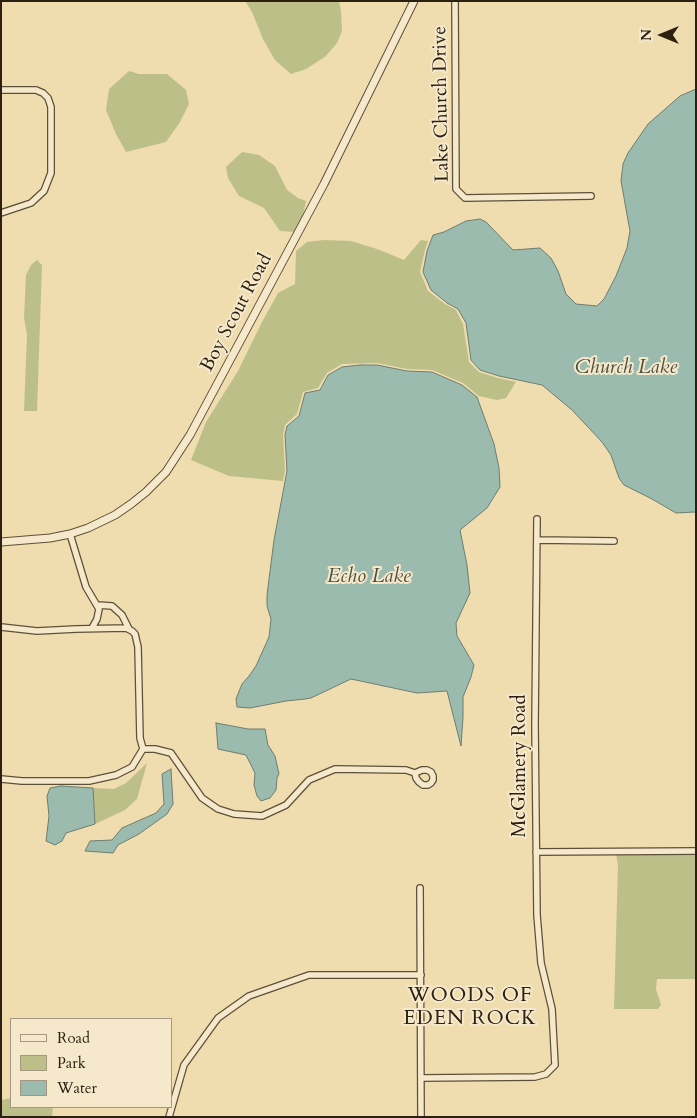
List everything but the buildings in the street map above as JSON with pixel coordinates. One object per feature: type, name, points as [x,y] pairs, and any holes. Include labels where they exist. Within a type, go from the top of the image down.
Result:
[{"type":"street","name":"Boy Scout Road","points":[[1,542],[44,539],[70,534],[101,522],[131,504],[146,492],[179,454],[324,184],[414,1]]},
{"type":"street","name":"Lake Church Drive","points":[[455,1],[456,189],[465,198],[591,196]]},
{"type":"street","points":[[1,90],[36,90],[48,98],[51,107],[51,173],[44,191],[31,203],[1,212]]},
{"type":"street","name":"McGlamery Road","points":[[537,519],[536,852],[696,851]]},
{"type":"street","points":[[70,534],[86,587],[99,609],[99,616],[92,628]]},
{"type":"street","points":[[537,540],[614,541]]},
{"type":"street","points":[[98,605],[112,606],[135,634],[138,647],[140,738],[144,748]]},
{"type":"street","points":[[1,627],[37,631],[92,628],[129,629]]},
{"type":"street","points":[[144,748],[155,748],[171,753],[202,798],[218,809],[234,814],[262,816],[278,809],[286,805],[309,780],[335,769],[406,770],[415,773]]},
{"type":"street","points":[[1,778],[22,781],[89,781],[116,775],[132,767],[144,748]]},
{"type":"street","points":[[421,1078],[535,1078],[546,1074],[555,1065],[552,1009],[542,963],[537,915],[536,852]]},
{"type":"street","points":[[420,888],[421,1117]]},
{"type":"street","points":[[172,1107],[184,1065],[218,1018],[249,996],[310,975],[421,975]]},
{"type":"green space","points":[[245,1],[339,1],[342,31],[337,43],[326,56],[306,69],[291,74],[275,60]]},
{"type":"green space","points":[[129,71],[139,74],[167,74],[186,90],[189,104],[180,122],[166,142],[126,152],[106,110],[109,89]]},
{"type":"green space","points":[[242,152],[259,155],[275,166],[287,190],[306,201],[302,220],[295,232],[280,231],[264,208],[239,196],[228,178],[226,167]]},
{"type":"green space","points":[[324,240],[351,241],[404,260],[421,240],[428,241],[420,272],[428,291],[456,310],[463,324],[469,362],[479,372],[516,382],[506,398],[497,400],[479,396],[463,383],[432,370],[407,369],[377,363],[342,364],[327,373],[318,388],[303,392],[297,414],[285,425],[283,435],[285,471],[283,481],[229,476],[191,460],[206,422],[238,371],[278,293],[295,284],[296,251],[307,242]]},
{"type":"green space","points":[[37,260],[42,265],[37,411],[24,411],[27,335],[24,318],[26,275],[31,265]]},
{"type":"green space","points":[[147,763],[137,799],[125,810],[95,824],[93,788],[114,789],[126,783]]},
{"type":"green space","points":[[616,854],[696,854],[696,979],[657,979],[656,989],[661,1005],[658,1009],[614,1009],[618,865]]},
{"type":"green space","points":[[10,1098],[10,1108],[53,1108],[52,1117],[1,1117],[1,1100]]},
{"type":"water","name":"Church Lake","points":[[696,89],[696,513],[676,513],[624,485],[619,478],[611,455],[602,442],[572,410],[542,385],[480,370],[471,360],[466,323],[458,309],[431,290],[423,272],[427,251],[433,235],[444,232],[466,221],[480,219],[486,222],[513,250],[540,248],[551,258],[566,294],[576,304],[597,306],[604,299],[616,276],[627,248],[630,231],[621,181],[623,164],[628,153],[648,124],[680,96]]},
{"type":"water","name":"Echo Lake","points":[[377,365],[407,371],[432,372],[462,385],[477,397],[494,444],[499,468],[500,487],[487,508],[460,530],[470,593],[456,623],[457,636],[474,665],[463,697],[461,746],[447,691],[417,693],[351,679],[311,698],[250,708],[237,707],[236,699],[242,684],[256,666],[269,637],[271,619],[267,606],[267,595],[274,540],[287,471],[285,435],[287,426],[299,416],[305,393],[320,390],[328,375],[342,367]]},
{"type":"water","points":[[216,723],[248,729],[265,729],[268,745],[275,756],[279,774],[276,790],[270,798],[261,801],[257,796],[254,785],[255,773],[246,755],[218,749]]},
{"type":"water","points":[[171,769],[173,804],[167,814],[139,834],[118,845],[113,853],[85,851],[90,841],[112,840],[122,828],[156,813],[164,804],[162,774]]},
{"type":"water","points":[[61,786],[93,788],[95,824],[66,833],[62,841],[55,845],[46,841],[49,816],[47,796],[50,788]]},
{"type":"district","name":"WOODS OF EDEN ROCK","points":[[470,1008]]}]
